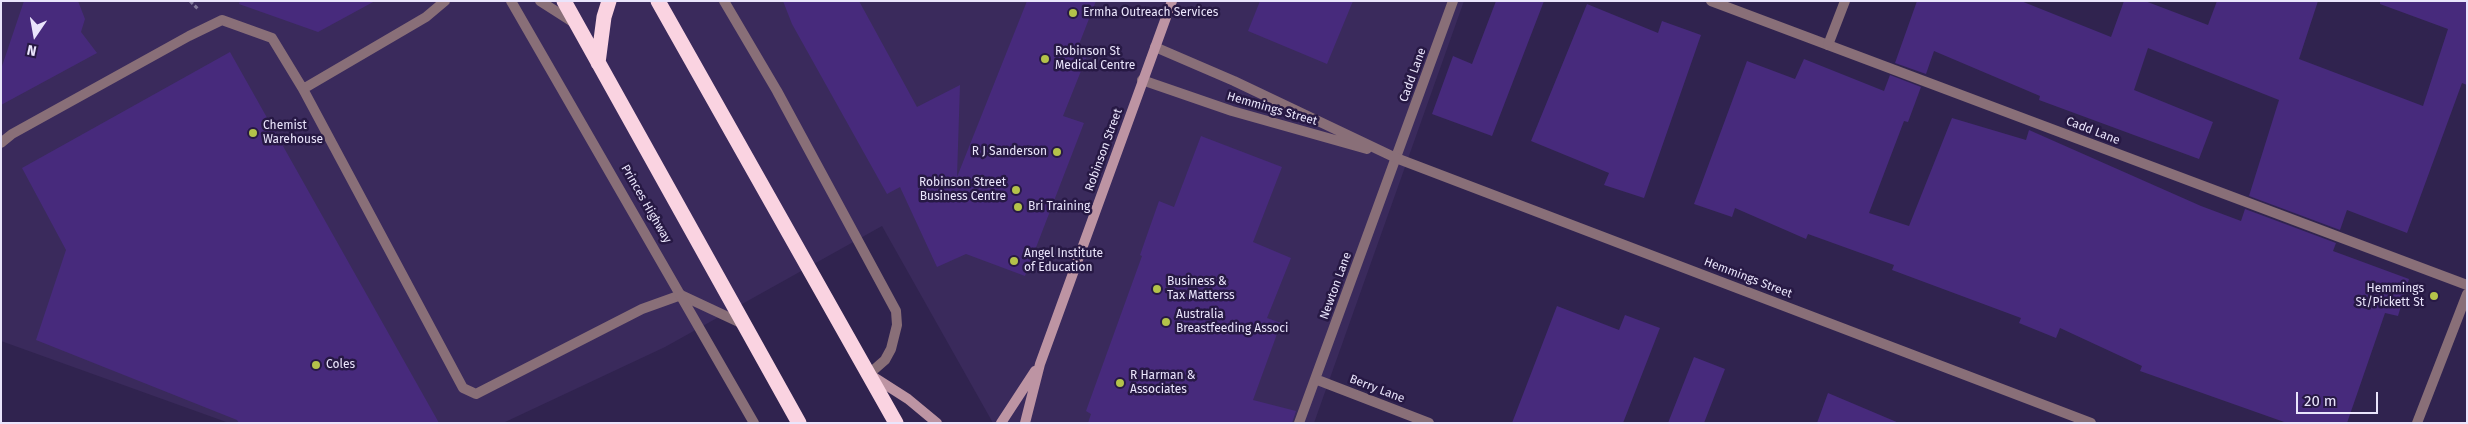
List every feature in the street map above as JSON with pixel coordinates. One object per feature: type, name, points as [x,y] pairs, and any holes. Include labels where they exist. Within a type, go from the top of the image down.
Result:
[{"type":"highway","points":[[564,1],[799,423]]},
{"type":"highway","points":[[598,63],[604,17],[609,1]]},
{"type":"highway","points":[[658,1],[896,423]]},
{"type":"highway","points":[[883,423],[886,405]]},
{"type":"street","points":[[303,89],[426,18],[445,1]]},
{"type":"street","name":"Princes Highway","points":[[511,1],[754,423]]},
{"type":"street","points":[[540,1],[577,25]]},
{"type":"street","points":[[724,1],[776,91],[896,310],[897,325],[891,349],[883,363],[869,374],[908,399],[937,423]]},
{"type":"street","name":"Robinson Street","points":[[1025,423],[1040,364],[1172,1]]},
{"type":"street","name":"Cadd Lane","points":[[1396,158],[1453,1]]},
{"type":"street","name":"Cadd Lane","points":[[1711,1],[2467,285]]},
{"type":"street","points":[[1828,45],[1845,1]]},
{"type":"street","points":[[1,143],[37,120],[189,36],[222,20],[272,38],[303,89],[463,388],[476,394],[642,309],[681,295],[744,324]]},
{"type":"street","name":"Hemmings Street","points":[[1155,47],[1234,80],[1396,158],[2091,423]]},
{"type":"street","name":"Hemmings Street","points":[[1142,80],[1232,111],[1396,158]]},
{"type":"street","name":"Newton Lane","points":[[1299,423],[1396,158]]},
{"type":"street","points":[[2417,423],[2467,294]]},
{"type":"street","name":"Robinson Street","points":[[1001,423],[1040,364]]},
{"type":"street","name":"Berry Lane","points":[[1315,379],[1429,423]]},
{"type":"shaded area","points":[[1,1],[1464,1],[1314,423],[993,423],[882,226],[665,347],[503,423],[229,423],[1,341]]},
{"type":"building","points":[[24,1],[78,1],[85,19],[81,32],[97,53],[1,105],[1,69]]},
{"type":"building","points":[[240,1],[375,1],[318,32],[239,4]]},
{"type":"building","points":[[783,1],[859,1],[917,107],[960,85],[957,177],[1027,1],[1096,1],[1076,52],[1087,56],[1063,116],[1084,123],[1025,276],[966,254],[937,267],[900,187],[887,194],[792,24]]},
{"type":"building","points":[[1260,1],[1353,1],[1327,64],[1248,31]]},
{"type":"building","points":[[1496,1],[1544,1],[1492,136],[1432,114],[1453,56],[1472,64]]},
{"type":"building","points":[[1917,1],[2021,1],[2111,37],[2124,1],[2145,1],[2208,25],[2217,1],[2318,1],[2299,59],[2423,106],[2448,29],[2380,4],[2380,1],[2467,1],[2467,85],[2462,83],[2407,233],[2347,210],[2340,230],[2249,196],[2279,100],[2148,48],[2134,90],[2213,122],[2199,159],[2039,100],[2040,96],[1934,51],[1926,74],[1895,63]]},
{"type":"building","points":[[1587,4],[1658,33],[1662,21],[1701,35],[1644,198],[1604,185],[1609,173],[1531,141]]},
{"type":"building","points":[[230,52],[439,423],[239,423],[237,420],[36,340],[66,250],[22,168]]},
{"type":"building","points":[[1804,59],[1884,91],[1890,75],[1921,87],[1908,122],[1904,121],[1869,213],[1909,226],[1952,118],[2026,140],[2029,130],[2201,206],[2241,221],[2245,209],[2336,243],[2333,251],[2409,279],[2398,316],[2385,313],[2347,423],[2287,423],[2140,371],[2142,366],[2060,328],[2056,338],[2019,323],[2021,318],[1892,270],[1894,265],[1808,234],[1806,239],[1735,208],[1732,217],[1694,204],[1747,61],[1795,79]]},
{"type":"building","points":[[1201,136],[1282,167],[1253,242],[1291,258],[1267,318],[1281,323],[1253,400],[1296,411],[1292,423],[1088,423],[1091,414],[1086,411],[1142,256],[1140,255],[1159,201],[1174,207]]},
{"type":"building","points":[[1557,306],[1619,330],[1625,315],[1660,328],[1623,423],[1512,423]]},
{"type":"building","points":[[1694,357],[1725,369],[1704,423],[1668,423]]},
{"type":"building","points":[[1828,393],[1899,423],[1817,423]]},
{"type":"place","name":"Ermha Outreach Services","points":[[1073,13]]},
{"type":"place","name":"Robinson St Medical Centre","points":[[1045,59]]},
{"type":"place","name":"Chemist Warehouse","points":[[253,133]]},
{"type":"place","name":"R J Sanderson","points":[[1057,152]]},
{"type":"place","name":"Robinson Street Business Centre","points":[[1016,190]]},
{"type":"place","name":"Bri Training","points":[[1018,207]]},
{"type":"place","name":"Angel Institute of Education","points":[[1014,261]]},
{"type":"place","name":"Business & Tax Matterss","points":[[1157,289]]},
{"type":"place","name":"Hemmings St/Pickett St","points":[[2434,296]]},
{"type":"place","name":"Australia Breastfeeding Associ","points":[[1166,322]]},
{"type":"place","name":"Coles","points":[[316,365]]},
{"type":"place","name":"R Harman & Associates","points":[[1120,383]]}]
